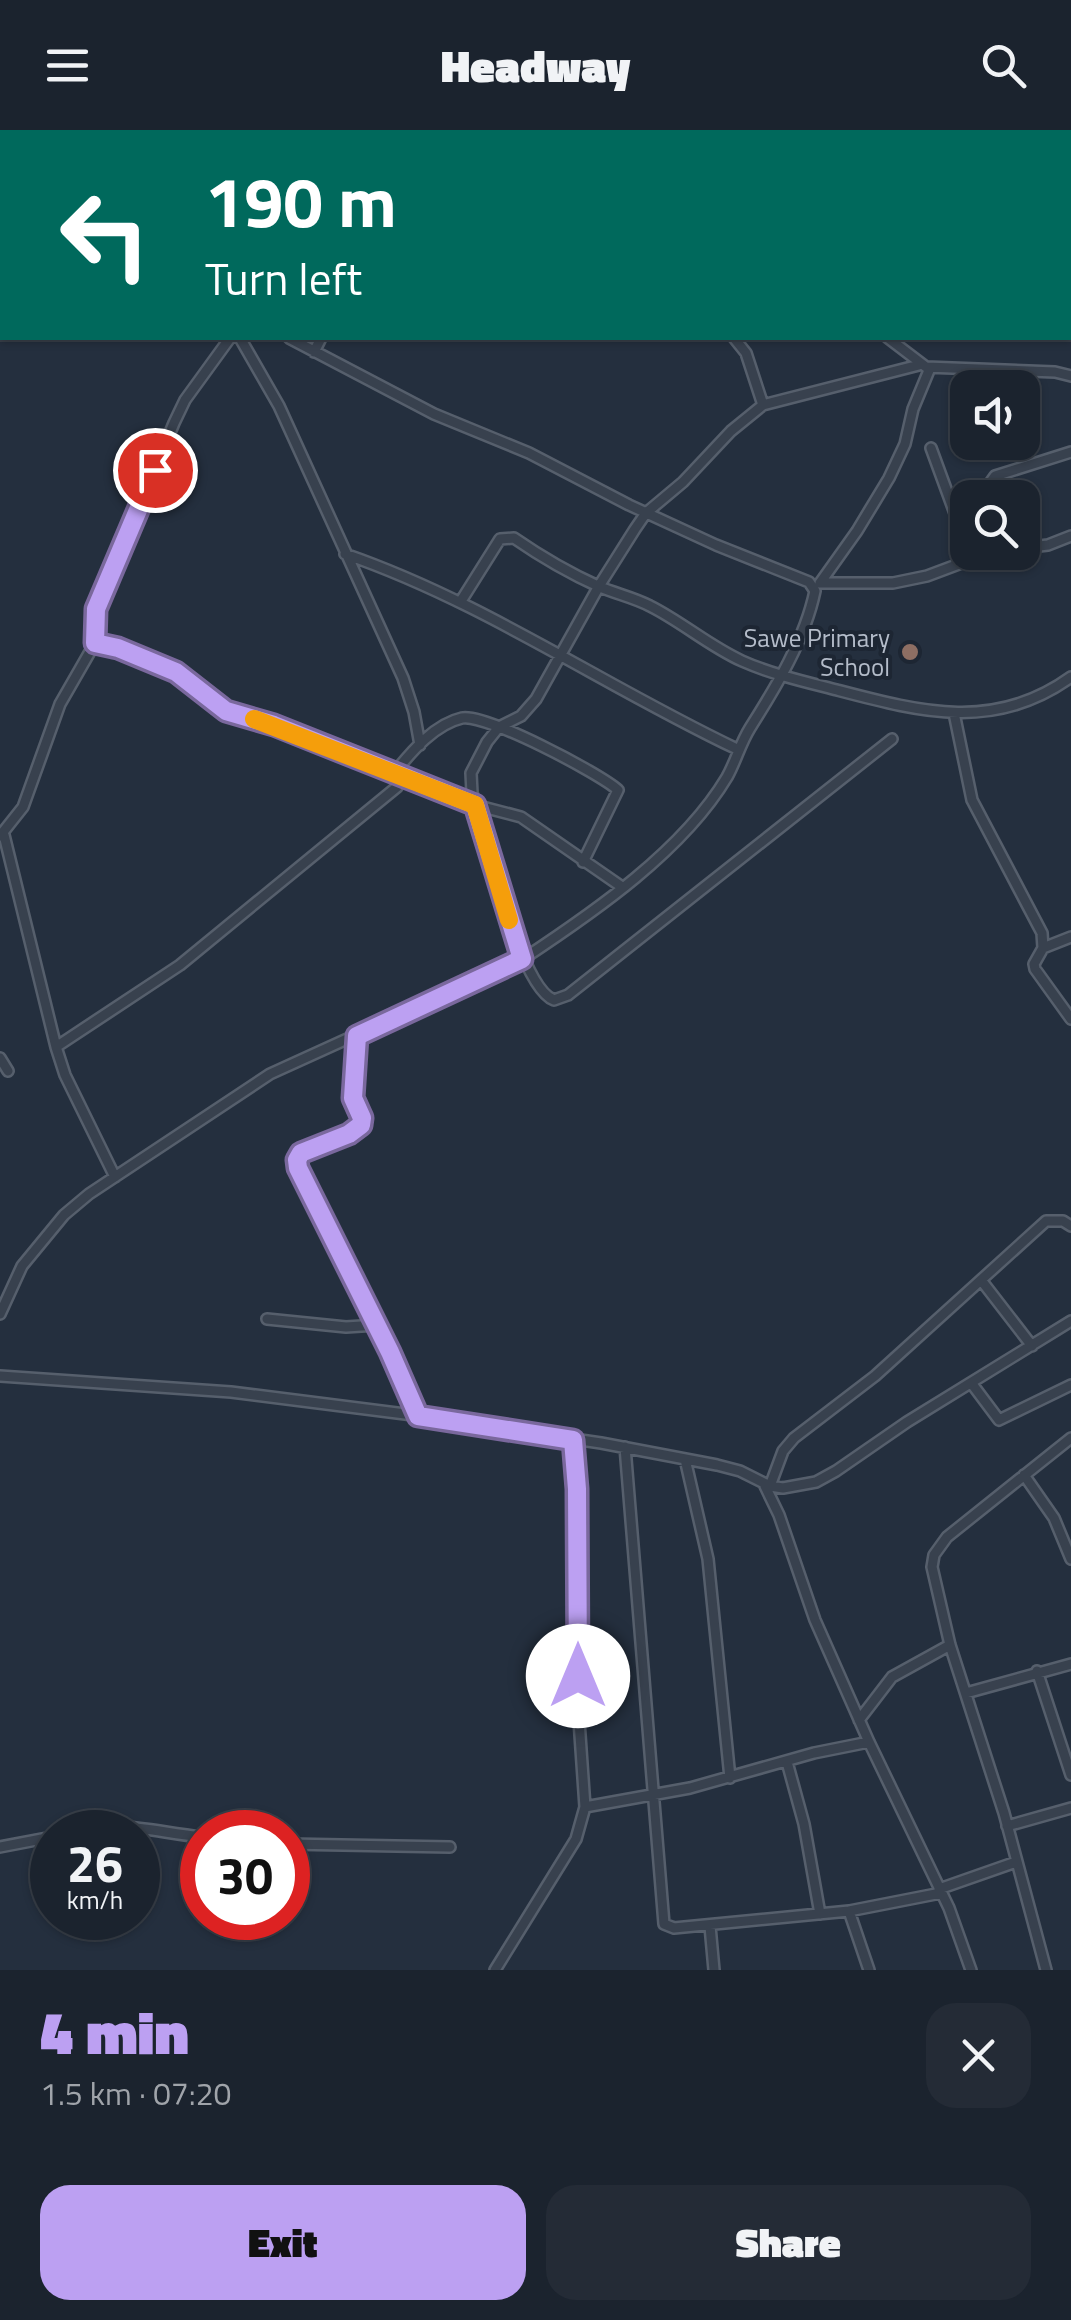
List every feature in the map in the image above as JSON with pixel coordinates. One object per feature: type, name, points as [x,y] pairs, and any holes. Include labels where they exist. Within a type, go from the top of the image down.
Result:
[{"type":"street","points":[[115,1177],[56,1047],[2,836],[23,807],[60,704],[95,643],[96,609],[174,423],[185,400],[229,340]]},
{"type":"street","points":[[241,340],[279,406],[403,678],[420,745]]},
{"type":"street","points":[[293,340],[434,414],[555,465],[646,514],[816,584],[893,583],[927,576],[950,564]]},
{"type":"street","points":[[314,352],[321,340]]},
{"type":"street","points":[[736,340],[746,354],[763,405]]},
{"type":"street","points":[[891,340],[925,366]]},
{"type":"street","points":[[0,1314],[22,1266],[64,1215],[115,1177],[270,1074],[522,959],[622,888],[679,836],[728,774],[736,749],[781,674],[811,610],[816,584],[857,531],[889,478],[904,444],[925,366]]},
{"type":"street","points":[[892,739],[568,995],[554,1000],[546,997],[522,959],[475,805],[471,773],[499,727],[529,709],[599,586],[646,514],[763,405],[925,366],[1071,375]]},
{"type":"street","points":[[932,448],[950,498]]},
{"type":"street","points":[[992,480],[1071,452]]},
{"type":"street","points":[[1040,546],[1071,536]]},
{"type":"street","points":[[461,601],[500,540],[507,537],[599,586],[646,604],[746,663],[897,706],[974,714],[1019,705],[1049,693],[1071,677]]},
{"type":"street","points":[[345,554],[461,601],[736,749]]},
{"type":"street","points":[[95,643],[118,648],[176,672],[226,711],[274,725],[475,805],[521,818],[622,888]]},
{"type":"street","points":[[954,714],[972,800],[1042,933],[1044,948]]},
{"type":"street","points":[[56,1047],[198,951],[397,788],[399,774],[420,745],[459,718],[474,717],[499,727],[618,790],[583,862]]},
{"type":"street","points":[[1071,937],[1044,948],[1034,964],[1071,1019]]},
{"type":"street","points":[[357,1036],[353,1098],[361,1125],[349,1134],[301,1153],[297,1160],[418,1416]]},
{"type":"street","points":[[0,1058],[8,1071]]},
{"type":"street","points":[[766,1484],[794,1438],[875,1376],[1046,1221],[1063,1221],[1071,1226]]},
{"type":"street","points":[[981,1280],[1032,1346]]},
{"type":"street","points":[[268,1319],[377,1326]]},
{"type":"street","points":[[0,1376],[231,1392],[418,1416],[625,1447],[740,1471],[766,1484],[816,1482],[1071,1321]]},
{"type":"street","points":[[972,1384],[999,1420],[1071,1386]]},
{"type":"street","points":[[1046,1970],[1007,1826],[950,1645],[934,1584],[934,1555],[960,1525],[1071,1438]]},
{"type":"street","points":[[495,1970],[576,1839],[585,1807],[578,1706],[577,1489],[573,1440]]},
{"type":"street","points":[[625,1447],[664,1924],[674,1928],[710,1926],[850,1911],[940,1891],[1016,1862]]},
{"type":"street","points":[[686,1459],[708,1560],[730,1778]]},
{"type":"street","points":[[1024,1476],[1054,1518],[1070,1555]]},
{"type":"street","points":[[766,1484],[815,1620],[960,1934],[971,1970]]},
{"type":"street","points":[[859,1720],[892,1677],[950,1645]]},
{"type":"street","points":[[966,1693],[1071,1664]]},
{"type":"street","points":[[1037,1671],[1071,1774]]},
{"type":"street","points":[[585,1807],[656,1796],[869,1742]]},
{"type":"street","points":[[787,1762],[804,1824],[820,1914]]},
{"type":"street","points":[[1007,1826],[1071,1808]]},
{"type":"street","points":[[0,1847],[30,1841]]},
{"type":"street","points":[[310,1844],[450,1846]]},
{"type":"street","points":[[850,1911],[869,1970]]},
{"type":"street","points":[[710,1926],[714,1970]]},
{"type":"slow traffic","points":[[254,719],[475,805],[509,920]]},
{"type":"place","name":"Sawe Primary School","points":[[910,652]]},
{"type":"route","points":[[155,470],[96,609],[95,643],[118,648],[176,672],[226,711],[274,725],[475,805],[522,959],[357,1036],[353,1098],[361,1125],[349,1134],[301,1153],[297,1160],[418,1416],[573,1440],[578,1676]]}]
